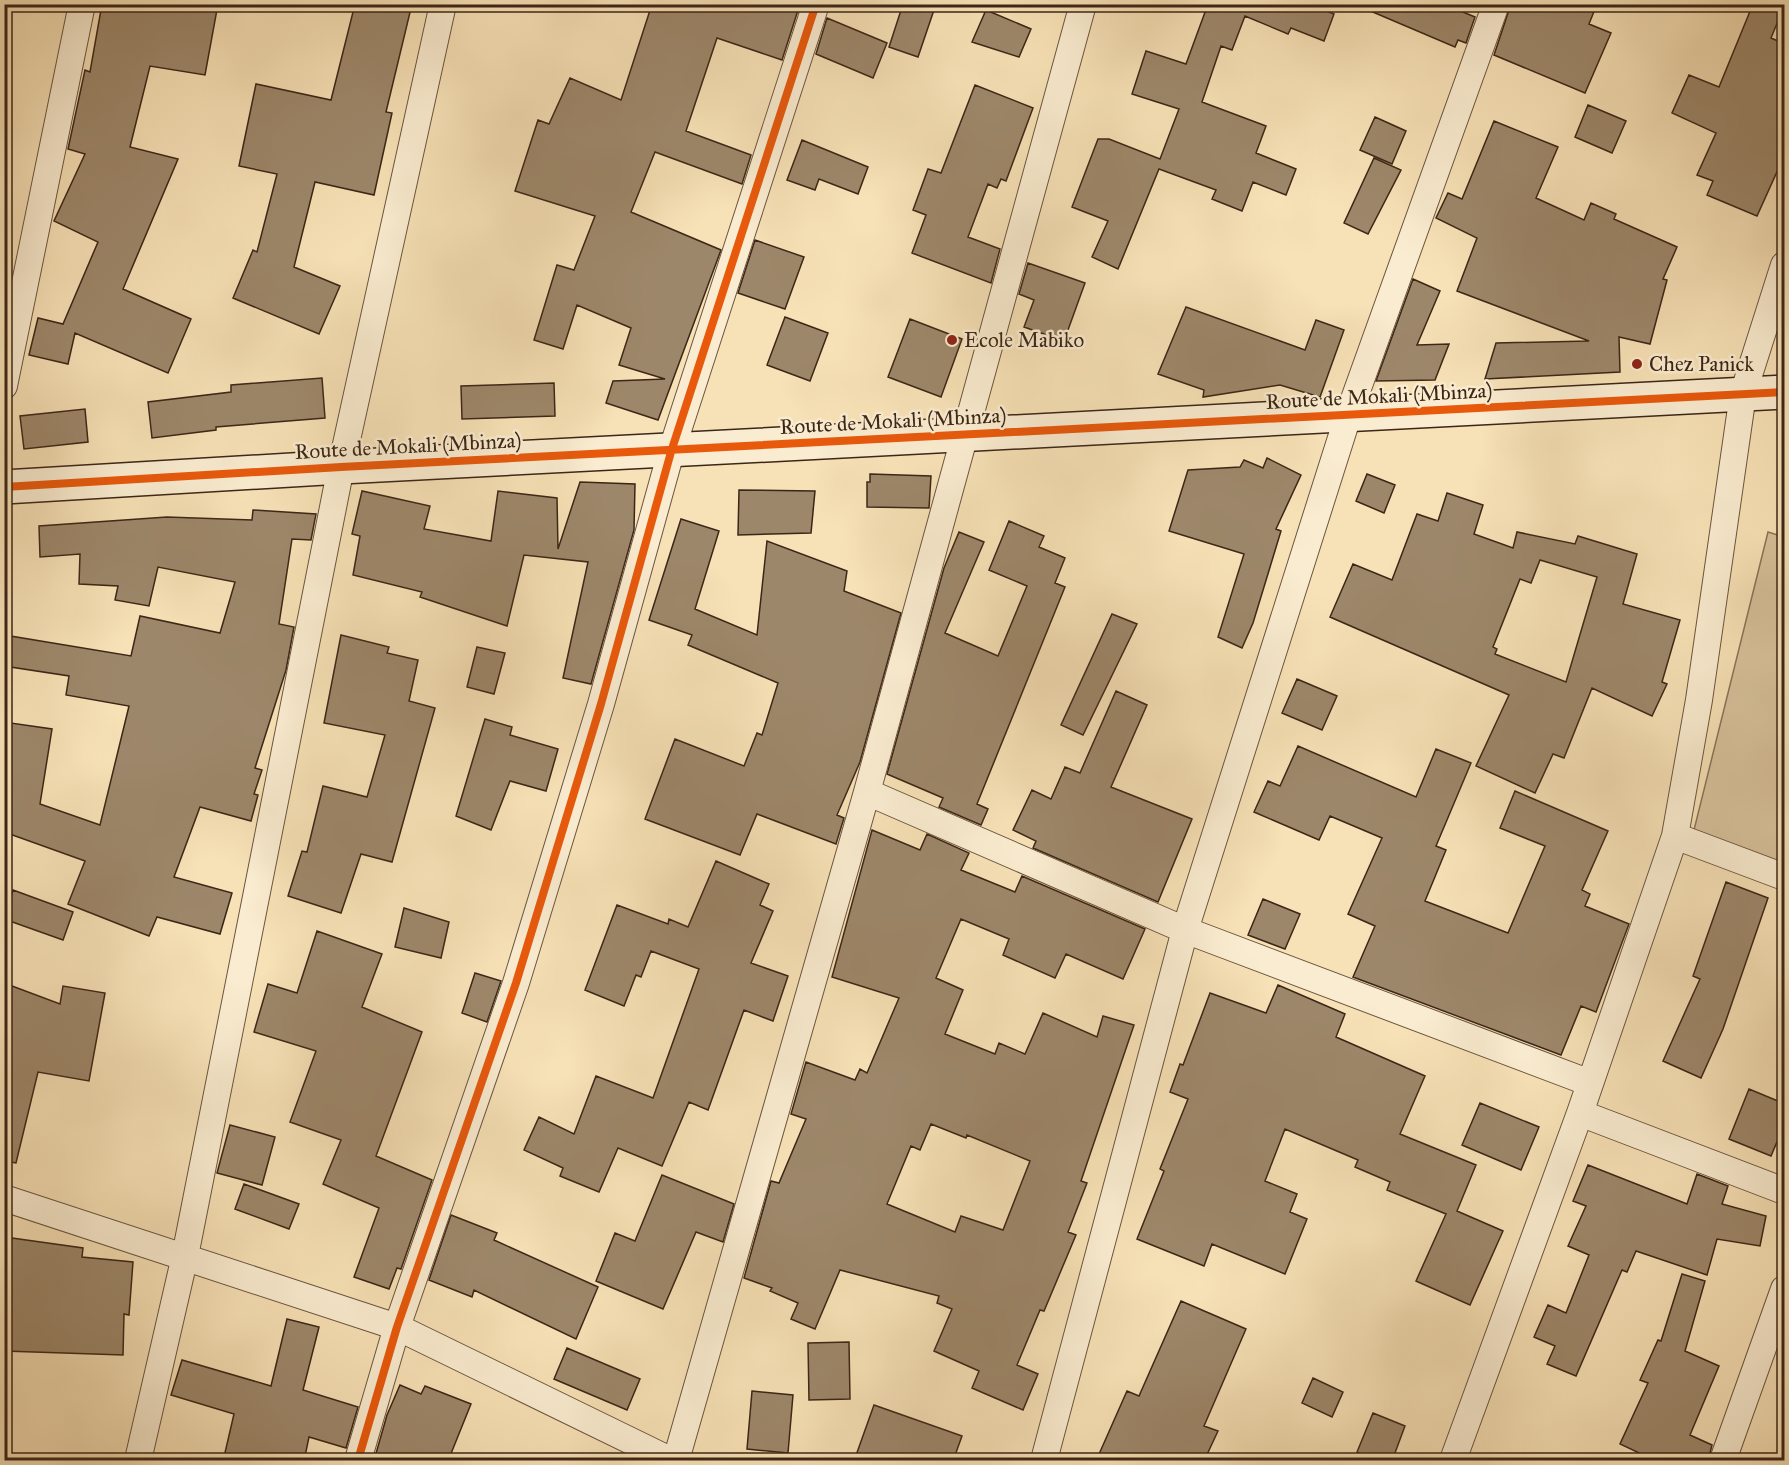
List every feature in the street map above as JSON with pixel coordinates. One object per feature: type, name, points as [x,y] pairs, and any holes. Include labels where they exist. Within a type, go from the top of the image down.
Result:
[{"type":"street","points":[[4,386],[82,4]]},
{"type":"street","points":[[138,1461],[185,1256],[341,467],[443,4]]},
{"type":"street","points":[[358,1461],[397,1327],[516,983],[601,704],[671,452],[816,4]]},
{"type":"street","points":[[676,1461],[867,792],[963,434],[1083,4]]},
{"type":"street","points":[[1044,1461],[1185,930],[1348,416],[1496,4]]},
{"type":"street","points":[[1453,1461],[1580,1113],[1675,836],[1699,700],[1743,394],[1785,265]]},
{"type":"street","name":"Route de Mokali (Mbinza)","points":[[4,487],[341,467],[671,452],[963,434],[1785,392]]},
{"type":"street","points":[[867,792],[1185,930],[1590,1083]]},
{"type":"street","points":[[1675,836],[1785,877]]},
{"type":"street","points":[[1580,1113],[1785,1191]]},
{"type":"street","points":[[4,1198],[397,1327],[670,1461]]},
{"type":"street","points":[[1723,1461],[1785,1289]]},
{"type":"shaded area","points":[[1768,532],[1784,537],[1784,868],[1693,834]]},
{"type":"building","points":[[102,4],[218,4],[205,75],[150,66],[130,147],[178,159],[123,289],[191,319],[168,373],[75,333],[68,364],[29,355],[38,318],[63,324],[98,242],[54,221],[85,154],[68,149],[85,70],[90,72]]},
{"type":"building","points":[[355,4],[412,4],[386,112],[392,113],[374,195],[315,182],[294,267],[340,286],[319,334],[233,298],[253,250],[257,252],[277,174],[239,166],[256,84],[331,100]]},
{"type":"building","points":[[652,4],[794,4],[799,7],[782,60],[717,38],[686,131],[751,155],[742,184],[655,152],[631,212],[721,250],[658,420],[606,403],[613,381],[665,379],[619,365],[631,328],[577,305],[563,349],[534,340],[557,265],[574,270],[595,216],[515,191],[538,120],[549,124],[570,78],[621,100]]},
{"type":"building","points":[[903,4],[936,4],[918,57],[889,47]]},
{"type":"building","points":[[1208,4],[1310,4],[1334,14],[1324,41],[1291,28],[1288,34],[1245,16],[1232,50],[1221,46],[1202,102],[1266,126],[1256,153],[1296,169],[1286,195],[1253,182],[1242,211],[1212,199],[1216,190],[1159,169],[1118,269],[1092,257],[1108,221],[1072,207],[1098,139],[1109,139],[1160,159],[1179,109],[1132,94],[1146,51],[1186,64]]},
{"type":"building","points":[[1354,4],[1446,5],[1475,17],[1466,43],[1458,40],[1455,47]]},
{"type":"building","points":[[1511,4],[1597,4],[1589,24],[1611,33],[1585,93],[1494,55]]},
{"type":"building","points":[[1753,4],[1785,4],[1771,38],[1785,44],[1785,154],[1757,216],[1707,195],[1713,181],[1697,175],[1716,133],[1672,113],[1689,75],[1719,87]]},
{"type":"building","points":[[986,10],[1031,29],[1019,57],[972,42]]},
{"type":"building","points":[[827,18],[887,43],[873,78],[816,54]]},
{"type":"building","points":[[975,85],[1033,108],[1006,181],[1001,179],[997,188],[988,184],[968,237],[1000,249],[991,283],[912,253],[926,215],[913,210],[928,169],[941,173]]},
{"type":"building","points":[[1588,105],[1626,121],[1612,153],[1575,137]]},
{"type":"building","points":[[1375,117],[1406,131],[1392,164],[1360,150]]},
{"type":"building","points":[[1494,121],[1558,147],[1536,198],[1584,220],[1591,203],[1616,214],[1614,219],[1677,247],[1663,279],[1667,280],[1650,344],[1619,337],[1620,372],[1485,379],[1496,343],[1589,341],[1457,291],[1477,238],[1436,218],[1448,193],[1462,199]]},
{"type":"building","points":[[802,140],[868,167],[858,194],[819,179],[815,190],[787,180]]},
{"type":"building","points":[[1374,158],[1401,170],[1368,234],[1344,223]]},
{"type":"building","points":[[755,240],[804,257],[785,309],[738,293]]},
{"type":"building","points":[[1028,263],[1085,283],[1064,341],[1024,327],[1034,300],[1019,294]]},
{"type":"building","points":[[1413,279],[1440,291],[1417,345],[1449,344],[1435,380],[1376,381]]},
{"type":"building","points":[[1186,307],[1305,350],[1316,320],[1344,330],[1320,397],[1280,385],[1203,397],[1204,390],[1158,374]]},
{"type":"building","points":[[785,317],[828,333],[810,381],[767,365]]},
{"type":"building","points":[[910,319],[962,339],[941,397],[888,377]]},
{"type":"building","points":[[322,378],[325,418],[216,427],[216,430],[152,438],[148,402],[231,392],[231,385]]},
{"type":"building","points":[[554,383],[555,416],[462,419],[461,386]]},
{"type":"building","points":[[85,409],[88,442],[24,449],[20,416]]},
{"type":"building","points":[[1267,458],[1301,475],[1276,529],[1281,531],[1253,623],[1242,648],[1218,637],[1244,554],[1169,531],[1188,470],[1240,467],[1244,460],[1263,468]]},
{"type":"building","points":[[870,474],[931,476],[929,508],[867,507],[867,482],[870,482]]},
{"type":"building","points":[[1367,474],[1395,485],[1384,513],[1356,501]]},
{"type":"building","points":[[580,482],[635,484],[634,530],[591,684],[563,678],[588,562],[524,555],[507,626],[420,597],[422,592],[353,575],[360,536],[352,534],[362,491],[430,506],[424,529],[491,541],[498,491],[557,498],[558,549]]},
{"type":"building","points":[[739,490],[815,491],[811,533],[738,535]]},
{"type":"building","points":[[1447,493],[1483,505],[1474,534],[1513,548],[1517,532],[1575,544],[1578,536],[1637,554],[1623,604],[1680,620],[1662,682],[1667,684],[1652,716],[1592,688],[1564,758],[1553,754],[1535,793],[1476,766],[1509,695],[1330,617],[1353,564],[1392,580],[1417,514],[1438,521]],"holes":[[[1540,560],[1597,577],[1566,682],[1495,654],[1497,649],[1493,647],[1520,579],[1531,583]]]},
{"type":"building","points":[[253,510],[316,514],[311,540],[292,539],[279,624],[294,627],[286,670],[255,768],[262,770],[254,794],[258,795],[251,821],[200,807],[174,877],[232,893],[220,934],[157,917],[149,936],[68,904],[85,861],[4,832],[4,722],[52,729],[40,804],[100,825],[129,706],[66,695],[69,676],[4,666],[4,635],[131,656],[140,616],[220,633],[235,582],[158,567],[149,606],[115,600],[118,586],[79,584],[80,554],[40,557],[39,526],[167,517],[252,520]]},
{"type":"building","points":[[681,519],[719,531],[695,609],[757,635],[767,541],[847,571],[844,591],[901,613],[860,762],[837,815],[844,818],[836,844],[757,814],[740,855],[645,819],[675,739],[744,766],[757,733],[762,735],[778,683],[688,645],[692,635],[649,620]]},
{"type":"building","points":[[1009,521],[1044,536],[1039,547],[1065,558],[1055,583],[1065,587],[977,804],[988,809],[981,825],[939,807],[943,798],[887,774],[944,568],[959,532],[984,542],[945,633],[998,656],[1027,586],[989,570]]},
{"type":"building","points":[[1112,614],[1137,624],[1083,735],[1061,725]]},
{"type":"building","points":[[341,635],[389,647],[387,653],[418,660],[409,701],[435,708],[392,862],[361,854],[341,913],[288,896],[302,851],[307,852],[323,786],[367,797],[385,735],[324,723]]},
{"type":"building","points":[[477,647],[505,653],[494,694],[467,687]]},
{"type":"building","points":[[1297,679],[1337,696],[1322,730],[1282,713]]},
{"type":"building","points":[[1116,691],[1147,705],[1111,787],[1192,819],[1158,902],[1033,848],[1036,841],[1013,830],[1032,790],[1051,799],[1065,767],[1080,773]]},
{"type":"building","points":[[485,719],[512,727],[510,735],[558,749],[546,791],[510,781],[491,830],[456,816]]},
{"type":"building","points":[[1298,746],[1416,797],[1436,749],[1471,763],[1436,846],[1446,850],[1425,901],[1508,933],[1545,846],[1500,828],[1515,791],[1608,831],[1582,890],[1590,894],[1585,906],[1629,924],[1596,1012],[1581,1006],[1561,1055],[1353,977],[1375,926],[1348,914],[1382,838],[1330,816],[1319,840],[1254,812],[1268,781],[1280,786]]},
{"type":"building","points":[[872,830],[920,850],[927,834],[969,853],[961,870],[1015,892],[1022,876],[1145,929],[1123,979],[1066,954],[1055,978],[1003,955],[1009,939],[961,919],[936,978],[963,990],[945,1034],[995,1054],[999,1043],[1025,1054],[1043,1013],[1097,1037],[1103,1016],[1134,1025],[1081,1181],[1087,1183],[1068,1232],[1076,1235],[1044,1311],[1040,1310],[1017,1365],[1038,1374],[1023,1410],[972,1388],[979,1371],[934,1351],[952,1309],[937,1303],[939,1296],[840,1270],[815,1329],[791,1319],[798,1303],[770,1291],[772,1288],[744,1278],[771,1181],[779,1183],[806,1119],[791,1114],[806,1062],[855,1080],[860,1069],[867,1073],[899,998],[832,977]],"holes":[[[931,1124],[966,1138],[967,1135],[1030,1161],[1003,1230],[961,1216],[955,1232],[887,1204],[911,1146],[920,1150]]]},
{"type":"building","points":[[716,861],[769,884],[760,905],[773,911],[751,963],[788,976],[773,1021],[744,1010],[708,1110],[689,1102],[662,1166],[618,1148],[599,1192],[560,1176],[563,1168],[524,1150],[539,1117],[574,1134],[596,1076],[653,1098],[699,969],[651,951],[641,977],[636,975],[624,1006],[585,990],[617,905],[668,924],[669,919],[688,927]]},
{"type":"building","points":[[1726,882],[1768,898],[1723,1029],[1701,1078],[1663,1061],[1700,979],[1693,976]]},
{"type":"building","points":[[13,890],[73,912],[63,940],[4,919]]},
{"type":"building","points":[[1263,899],[1300,914],[1285,949],[1248,935]]},
{"type":"building","points":[[404,908],[449,922],[441,958],[395,947]]},
{"type":"building","points":[[317,931],[382,954],[362,1007],[422,1032],[376,1156],[432,1180],[401,1269],[397,1268],[389,1289],[354,1277],[379,1208],[323,1184],[341,1140],[290,1122],[316,1051],[254,1032],[268,984],[297,993]]},
{"type":"building","points":[[475,973],[501,981],[487,1022],[462,1013]]},
{"type":"building","points":[[4,983],[60,1004],[63,986],[105,993],[89,1081],[38,1072],[16,1163],[4,1161]]},
{"type":"building","points":[[1278,985],[1345,1014],[1336,1037],[1425,1076],[1400,1134],[1476,1165],[1457,1211],[1503,1231],[1470,1305],[1416,1281],[1446,1214],[1387,1190],[1390,1182],[1355,1167],[1358,1160],[1285,1129],[1265,1181],[1297,1194],[1290,1212],[1307,1219],[1285,1274],[1212,1244],[1204,1266],[1137,1239],[1164,1171],[1160,1169],[1188,1099],[1170,1092],[1180,1064],[1183,1065],[1210,993],[1266,1013]]},
{"type":"building","points":[[1749,1089],[1785,1104],[1785,1123],[1771,1156],[1729,1139]]},
{"type":"building","points":[[1480,1103],[1539,1127],[1521,1170],[1462,1145]]},
{"type":"building","points":[[230,1125],[275,1137],[262,1185],[217,1173]]},
{"type":"building","points":[[1588,1165],[1687,1204],[1697,1174],[1728,1186],[1722,1204],[1766,1216],[1760,1246],[1717,1239],[1707,1275],[1636,1251],[1627,1272],[1622,1270],[1576,1376],[1547,1364],[1555,1346],[1534,1337],[1548,1305],[1566,1313],[1589,1255],[1568,1246],[1586,1206],[1573,1201]]},
{"type":"building","points":[[662,1175],[734,1204],[723,1242],[696,1232],[663,1309],[596,1281],[615,1233],[635,1241]]},
{"type":"building","points":[[244,1184],[299,1204],[289,1229],[235,1209]]},
{"type":"building","points":[[451,1215],[497,1233],[494,1240],[598,1287],[576,1339],[474,1290],[472,1297],[429,1280]]},
{"type":"building","points":[[12,1238],[83,1248],[82,1257],[133,1262],[129,1315],[124,1314],[123,1355],[4,1351],[4,1296]]},
{"type":"building","points":[[1682,1274],[1705,1281],[1685,1351],[1719,1366],[1690,1435],[1712,1445],[1708,1461],[1656,1461],[1620,1444],[1648,1383],[1640,1380],[1658,1340],[1661,1341]]},
{"type":"building","points":[[1181,1301],[1246,1329],[1204,1426],[1218,1431],[1204,1461],[1096,1461],[1127,1391],[1139,1396]]},
{"type":"building","points":[[287,1319],[319,1327],[303,1390],[358,1407],[346,1448],[309,1437],[304,1461],[238,1461],[224,1457],[234,1414],[171,1395],[182,1360],[271,1386]]},
{"type":"building","points":[[849,1342],[850,1399],[809,1400],[808,1343]]},
{"type":"building","points":[[567,1348],[640,1379],[627,1410],[554,1379]]},
{"type":"building","points":[[1313,1378],[1343,1392],[1332,1417],[1302,1403]]},
{"type":"building","points":[[400,1385],[421,1394],[425,1386],[471,1404],[448,1461],[387,1461],[375,1457],[387,1415]]},
{"type":"building","points":[[752,1391],[793,1395],[788,1453],[747,1449]]},
{"type":"building","points":[[874,1405],[962,1436],[953,1461],[854,1461]]},
{"type":"building","points":[[1373,1413],[1405,1426],[1392,1461],[1377,1461],[1357,1452]]},
{"type":"cycle path","points":[[358,1460],[397,1327],[516,983],[601,704],[671,452],[816,4]]},
{"type":"cycle path","points":[[4,487],[341,467],[1784,392]]},
{"type":"place","name":"Ecole Mabiko","points":[[952,340]]},
{"type":"place","name":"Chez Panick","points":[[1637,364]]}]
